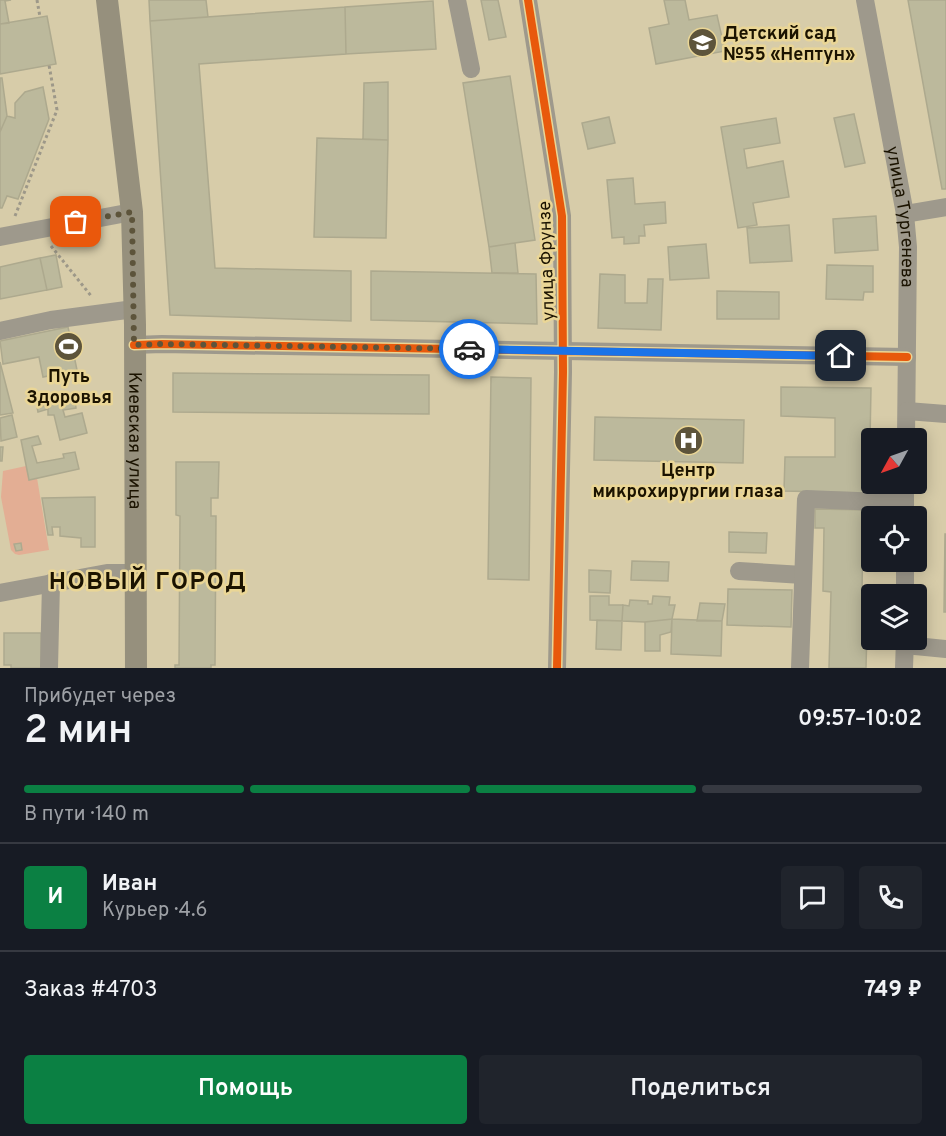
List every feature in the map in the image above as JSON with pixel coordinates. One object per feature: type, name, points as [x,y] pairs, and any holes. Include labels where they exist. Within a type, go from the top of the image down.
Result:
[{"type":"main road","name":"Киевская улица","points":[[106,0],[132,212],[136,668]]},
{"type":"street","points":[[457,0],[471,69]]},
{"type":"street","name":"улица Фрунзе","points":[[528,0],[562,216],[563,350],[557,668]]},
{"type":"street","name":"улица Тургенева","points":[[865,0],[905,214],[908,247],[906,428]]},
{"type":"street","points":[[905,214],[946,207]]},
{"type":"street","points":[[0,237],[132,212]]},
{"type":"street","points":[[0,331],[51,320],[134,309]]},
{"type":"street","points":[[134,345],[908,357]]},
{"type":"street","points":[[906,411],[946,414]]},
{"type":"street","points":[[800,668],[806,499],[869,506]]},
{"type":"street","points":[[739,571],[803,575]]},
{"type":"street","points":[[0,593],[107,573],[136,573]]},
{"type":"street","points":[[49,668],[51,583]]},
{"type":"street","points":[[927,646],[946,649]]},
{"type":"street","points":[[904,668],[905,650]]},
{"type":"path","points":[[37,0],[40,17]]},
{"type":"path","points":[[14,218],[57,110],[49,65]]},
{"type":"path","points":[[43,246],[52,246],[86,292],[109,312]]},
{"type":"shaded area","points":[[26,466],[29,479],[37,478],[49,550],[19,555],[11,550],[1,497],[3,471]]},
{"type":"building","points":[[0,0],[11,0],[5,1],[9,23],[0,24]]},
{"type":"building","points":[[149,0],[206,0],[208,17],[150,21]]},
{"type":"building","points":[[481,0],[498,0],[506,37],[489,40]]},
{"type":"building","points":[[664,0],[685,0],[689,20],[717,15],[725,51],[656,64],[649,28],[669,24]]},
{"type":"building","points":[[908,0],[946,0],[946,189],[942,189]]},
{"type":"building","points":[[433,1],[436,49],[346,54],[345,7]]},
{"type":"building","points":[[345,7],[346,54],[199,64],[215,268],[351,271],[351,321],[170,315],[150,21]]},
{"type":"building","points":[[47,16],[56,64],[0,74],[0,24]]},
{"type":"building","points":[[510,76],[535,240],[489,247],[463,83]]},
{"type":"building","points":[[0,78],[2,78],[7,116],[0,132]]},
{"type":"building","points":[[388,82],[388,140],[363,139],[364,83]]},
{"type":"building","points":[[43,87],[49,119],[18,199],[7,196],[0,208],[0,132],[7,116],[15,118],[15,103],[25,92]]},
{"type":"building","points":[[854,114],[865,163],[845,167],[834,118]]},
{"type":"building","points":[[609,117],[615,143],[588,149],[582,123]]},
{"type":"building","points":[[776,118],[780,143],[744,149],[747,168],[783,161],[789,197],[753,203],[757,225],[738,228],[721,127]]},
{"type":"building","points":[[317,138],[388,140],[386,238],[314,237]]},
{"type":"building","points":[[633,178],[635,204],[665,202],[666,223],[644,225],[645,236],[639,236],[639,243],[624,244],[624,237],[612,238],[607,180]]},
{"type":"building","points":[[876,216],[878,250],[835,253],[833,219]]},
{"type":"building","points":[[789,225],[792,261],[750,263],[747,228]]},
{"type":"building","points":[[515,243],[518,273],[492,273],[489,247]]},
{"type":"building","points":[[706,244],[709,278],[670,280],[668,247]]},
{"type":"building","points":[[56,255],[62,287],[47,290],[40,258]]},
{"type":"building","points":[[40,258],[47,290],[0,299],[0,267]]},
{"type":"building","points":[[827,265],[873,266],[873,292],[864,292],[863,300],[826,299]]},
{"type":"building","points":[[371,271],[536,274],[537,324],[371,320]]},
{"type":"building","points":[[600,274],[625,275],[625,303],[647,303],[648,279],[663,279],[661,330],[598,328]]},
{"type":"building","points":[[717,291],[779,292],[779,319],[717,319]]},
{"type":"building","points":[[68,327],[77,370],[43,377],[39,357],[3,364],[0,341]]},
{"type":"building","points":[[0,362],[13,413],[0,415]]},
{"type":"building","points":[[173,373],[429,375],[429,414],[173,412]]},
{"type":"building","points":[[491,377],[531,378],[529,580],[488,579]]},
{"type":"building","points":[[781,387],[871,388],[870,428],[861,428],[861,493],[784,491],[785,457],[835,457],[835,418],[781,416]]},
{"type":"building","points":[[75,399],[76,408],[63,410],[65,417],[82,413],[87,433],[60,440],[54,415],[48,415],[48,409],[38,412],[37,407]]},
{"type":"building","points":[[12,415],[17,437],[1,441],[0,418]]},
{"type":"building","points":[[595,417],[744,420],[743,463],[594,460]]},
{"type":"building","points":[[38,436],[41,444],[32,446],[37,463],[64,458],[63,454],[75,452],[79,469],[29,480],[21,440]]},
{"type":"building","points":[[0,447],[3,447],[2,461],[0,461]]},
{"type":"building","points":[[176,462],[219,462],[218,498],[211,498],[211,516],[216,516],[215,665],[211,665],[211,668],[175,668],[175,665],[179,665],[180,516],[176,515]]},
{"type":"building","points":[[95,497],[95,547],[81,547],[81,538],[60,536],[60,527],[52,527],[53,535],[48,535],[42,498]]},
{"type":"building","points":[[815,509],[861,510],[861,650],[866,650],[866,668],[829,668],[831,592],[823,591],[824,528],[815,528]]},
{"type":"building","points":[[729,532],[767,533],[766,553],[729,552]]},
{"type":"building","points":[[945,534],[946,612],[944,612]]},
{"type":"building","points":[[21,543],[22,550],[16,551],[14,544]]},
{"type":"building","points":[[632,561],[669,562],[668,581],[631,580]]},
{"type":"building","points":[[589,570],[611,571],[610,593],[589,592]]},
{"type":"building","points":[[728,589],[792,590],[791,627],[727,625]]},
{"type":"building","points":[[590,596],[609,596],[609,605],[623,605],[622,621],[590,620]]},
{"type":"building","points":[[653,596],[670,597],[669,605],[675,605],[672,619],[645,622],[622,621],[623,605],[629,606],[630,600],[648,601],[648,604],[652,604]]},
{"type":"building","points":[[700,603],[725,604],[722,621],[697,621]]},
{"type":"building","points":[[672,619],[722,621],[721,656],[671,654]]},
{"type":"building","points":[[672,619],[671,632],[660,635],[660,651],[645,651],[645,622]]},
{"type":"building","points":[[597,620],[622,621],[621,650],[596,649]]},
{"type":"building","points":[[4,633],[41,633],[41,668],[11,668],[11,665],[4,665]]},
{"type":"cycle path","points":[[528,0],[562,216],[563,372],[557,668]]},
{"type":"cycle path","points":[[134,345],[907,357]]},
{"type":"way so far","points":[[76,222],[132,212],[134,345],[469,349]]},
{"type":"place","name":"Детский сад №55 «Нептун»","points":[[702,43]]},
{"type":"place","name":"Путь Здоровья","points":[[69,347]]},
{"type":"place","name":"Центр микрохирургии глаза","points":[[688,441]]},
{"type":"district","name":"НОВЫЙ ГОРОД","points":[[148,581]]},
{"type":"route","points":[[469,349],[841,356]]}]
